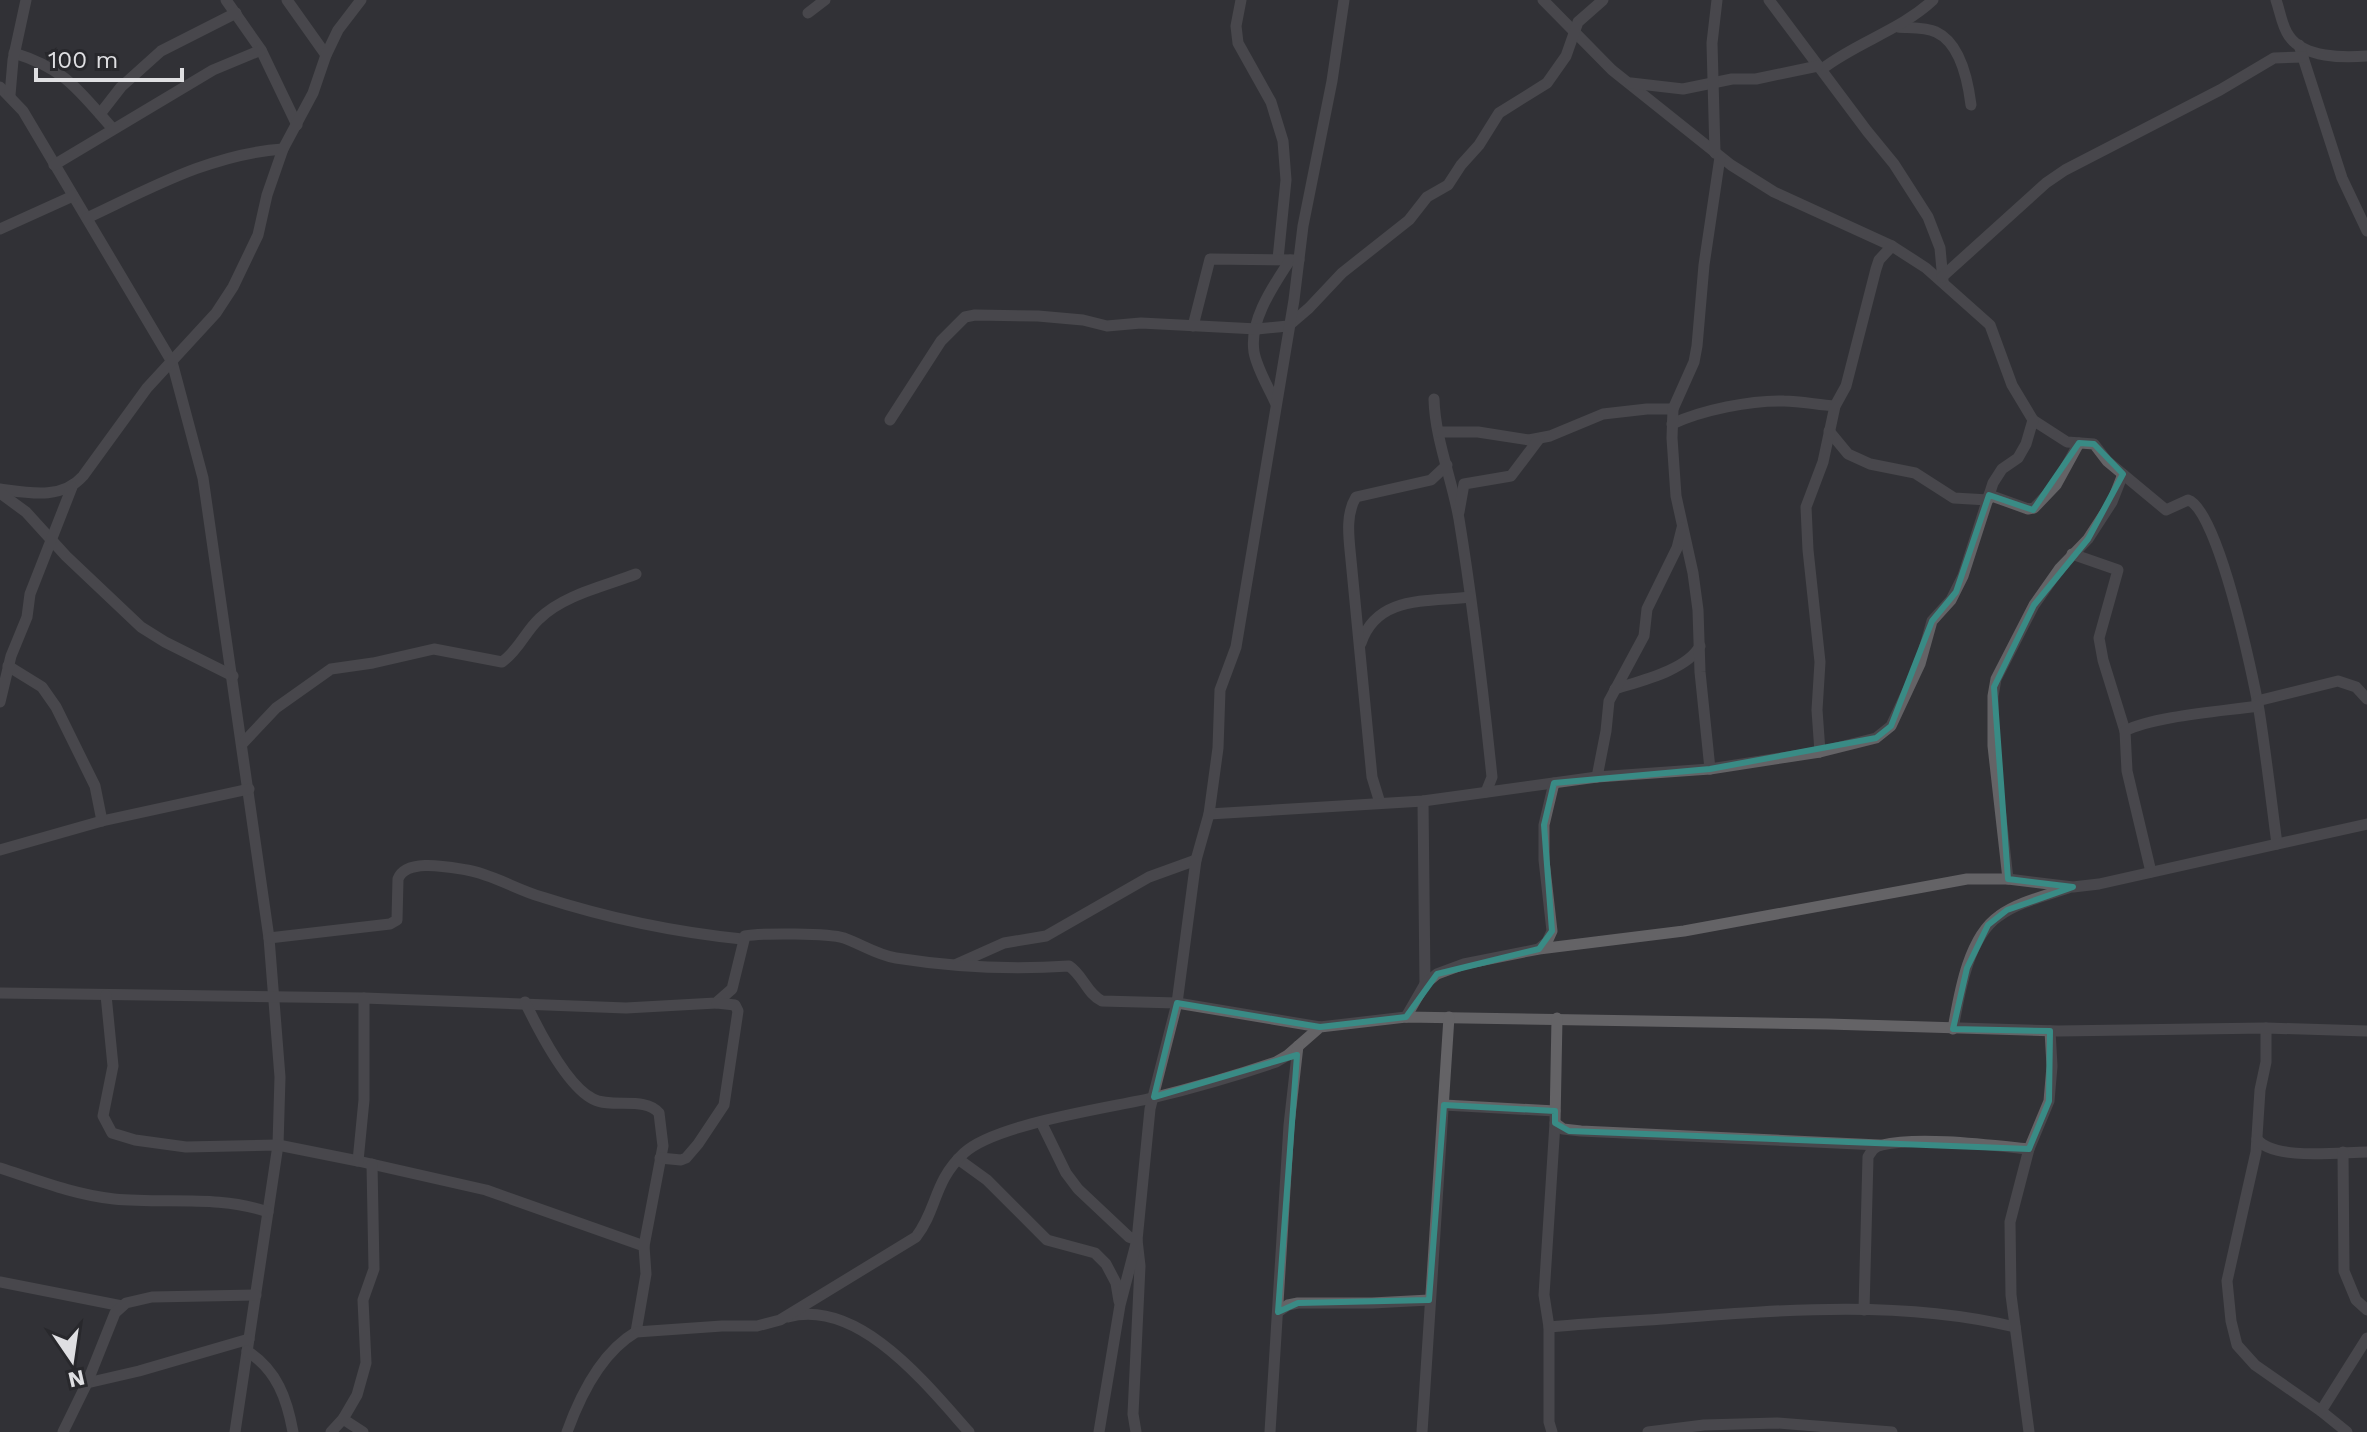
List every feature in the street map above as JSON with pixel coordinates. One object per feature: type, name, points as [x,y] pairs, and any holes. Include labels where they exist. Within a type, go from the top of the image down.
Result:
[{"type":"street","points":[[26,0],[5,91],[23,111],[172,362],[203,478],[243,743],[269,938],[280,1077],[278,1145],[235,1432]]},
{"type":"street","points":[[226,0],[261,50],[297,125]]},
{"type":"street","points":[[287,0],[326,55]]},
{"type":"street","points":[[0,702],[8,666],[24,629],[30,594],[72,487],[147,388],[216,313],[250,254],[283,149],[313,93],[326,55],[338,30],[361,0]]},
{"type":"street","points":[[808,13],[825,0]]},
{"type":"street","points":[[1099,1432],[1120,1305],[1137,1240],[1150,1109],[1177,1003],[1196,860],[1209,814],[1218,748],[1220,690],[1236,647],[1288,326],[1289,260],[1283,141],[1271,102],[1238,43],[1236,26],[1241,0]]},
{"type":"street","points":[[1276,405],[1254,352],[1257,329],[1268,294],[1289,260],[1332,81],[1344,0]]},
{"type":"street","points":[[1543,0],[1612,70],[1717,155],[1774,192],[1892,246],[1942,279],[1990,325],[2012,385],[2033,420],[2067,442],[2094,444],[2107,461],[2166,510],[2191,500],[2207,519],[2222,554],[2258,704],[2277,844]]},
{"type":"street","points":[[890,420],[946,333],[965,317],[1038,316],[1083,320],[1107,326],[1141,323],[1257,329],[1288,326],[1342,273],[1409,220],[1427,197],[1448,185],[1499,113],[1547,83],[1566,56],[1574,30],[1583,17],[1603,0]]},
{"type":"street","points":[[1710,769],[1693,573],[1676,496],[1672,424],[1673,409],[1694,362],[1717,155],[1713,23],[1717,0]]},
{"type":"street","points":[[1769,0],[1894,164],[1928,217],[1940,248],[1942,279]]},
{"type":"street","points":[[1630,83],[1674,89],[1820,68],[1864,41],[1898,27],[1933,0]]},
{"type":"street","points":[[2276,0],[2289,36],[2299,45],[2315,53],[2339,57],[2367,56]]},
{"type":"street","points":[[100,114],[121,87],[161,51],[236,13]]},
{"type":"street","points":[[1898,27],[1932,30],[1945,38],[1963,68],[1971,105]]},
{"type":"street","points":[[2299,45],[2342,178],[2367,231]]},
{"type":"street","points":[[54,165],[213,70],[261,50]]},
{"type":"street","points":[[14,53],[47,64],[59,72],[113,129]]},
{"type":"street","points":[[1942,279],[2046,183],[2065,170],[2220,90],[2274,58],[2303,57]]},
{"type":"street","points":[[87,218],[189,169],[252,151],[283,149]]},
{"type":"street","points":[[0,229],[73,196]]},
{"type":"street","points":[[1820,752],[1817,710],[1820,662],[1806,519],[1808,497],[1823,462],[1835,406],[1846,386],[1879,260],[1879,240]]},
{"type":"street","points":[[1879,260],[1892,246]]},
{"type":"street","points":[[1193,326],[1210,259],[1289,260]]},
{"type":"street","points":[[1434,399],[1434,416],[1458,516],[1470,597],[1492,777],[1486,792]]},
{"type":"street","points":[[1672,424],[1703,413],[1767,401],[1835,406]]},
{"type":"street","points":[[1439,432],[1478,432],[1521,440],[1539,439],[1603,414],[1673,409]]},
{"type":"street","points":[[1209,814],[1423,801],[1597,777],[1710,769],[1820,752],[1876,738],[1891,726],[1920,664],[1932,621],[1951,600],[1963,576],[1993,483],[2002,469],[2018,458],[2033,420]]},
{"type":"street","points":[[1829,431],[1848,454],[1870,464],[1915,473],[1954,498],[1988,498],[2034,508],[2056,485],[2079,443]]},
{"type":"street","points":[[2026,444],[2054,435]]},
{"type":"street","points":[[1458,516],[1464,484],[1511,476],[1539,439]]},
{"type":"street","points":[[1380,803],[1372,777],[1348,526],[1352,500],[1360,495],[1431,480],[1447,465]]},
{"type":"street","points":[[2008,879],[1993,746],[1994,687],[2034,605],[2072,554],[2088,539],[2112,502],[2123,474]]},
{"type":"street","points":[[0,491],[46,493],[72,487]]},
{"type":"street","points":[[0,491],[26,512],[50,540],[141,627],[233,676]]},
{"type":"street","points":[[1597,777],[1609,701],[1644,636],[1647,609],[1677,548],[1682,527]]},
{"type":"street","points":[[2072,554],[2118,570],[2099,638],[2125,731],[2127,771],[2151,872]]},
{"type":"street","points":[[243,743],[276,708],[331,669],[434,649],[502,662],[514,653],[538,619],[550,611],[571,599],[636,574]]},
{"type":"street","points":[[1360,646],[1372,621],[1387,609],[1470,597]]},
{"type":"street","points":[[1615,689],[1682,664],[1700,646]]},
{"type":"street","points":[[8,666],[42,687],[56,707],[95,786],[102,821]]},
{"type":"street","points":[[2125,731],[2258,704],[2338,681],[2356,687],[2367,699]]},
{"type":"street","points":[[1492,777],[1504,790]]},
{"type":"street","points":[[1539,949],[1552,931],[1544,860],[1544,825],[1554,783]]},
{"type":"street","points":[[1528,787],[1548,803]]},
{"type":"street","points":[[0,850],[102,821],[249,789]]},
{"type":"street","points":[[1423,801],[1425,984]]},
{"type":"street","points":[[2273,816],[2285,831],[2302,838]]},
{"type":"street","points":[[1953,1029],[1967,968],[1988,925],[2007,910],[2073,887],[2099,884],[2367,824]]},
{"type":"street","points":[[956,965],[1004,943],[1046,936],[1149,877],[1196,860]]},
{"type":"street","points":[[269,938],[390,924],[397,920],[400,873],[426,866],[471,870],[535,895],[677,931],[742,939],[748,935],[837,936],[891,957],[1028,969],[1069,966],[1102,1001],[1177,1003],[1320,1027],[1406,1017],[1449,1017],[2050,1031],[2266,1028],[2367,1031]]},
{"type":"street","points":[[1406,1017],[1425,984],[1437,974],[1464,964],[1539,949],[1684,931],[1967,879],[2008,879],[2073,887]]},
{"type":"street","points":[[716,1003],[732,989],[740,962],[742,939]]},
{"type":"street","points":[[0,993],[364,998],[626,1008],[716,1003],[735,1005],[738,1011],[724,1105],[686,1158],[660,1158]]},
{"type":"street","points":[[106,995],[113,1066],[103,1116],[112,1133],[135,1140],[186,1147],[278,1145],[358,1161],[486,1190],[644,1246]]},
{"type":"street","points":[[358,1161],[364,1100],[364,998]]},
{"type":"street","points":[[525,1002],[557,1059],[586,1094],[602,1102],[655,1108],[663,1136],[644,1246],[646,1274],[636,1332]]},
{"type":"street","points":[[1422,1432],[1449,1017]]},
{"type":"street","points":[[1552,1432],[1549,1422],[1549,1327],[1544,1295],[1555,1117],[1557,1018]]},
{"type":"street","points":[[780,1320],[916,1237],[924,1227],[940,1182],[973,1145],[1041,1122],[1154,1097],[1276,1062],[1320,1027]]},
{"type":"street","points":[[2266,1028],[2266,1062],[2260,1090],[2257,1139],[2227,1281],[2231,1321],[2237,1345],[2255,1365],[2347,1432]]},
{"type":"street","points":[[2029,1432],[2011,1295],[2010,1222],[2029,1149],[2049,1101],[2052,1066],[2050,1031]]},
{"type":"street","points":[[1270,1432],[1289,1125],[1298,1046]]},
{"type":"street","points":[[1444,1105],[1555,1117]]},
{"type":"street","points":[[1555,1117],[1563,1129],[1581,1131],[2029,1149]]},
{"type":"street","points":[[1041,1122],[1066,1173],[1078,1189],[1129,1237],[1137,1240]]},
{"type":"street","points":[[2257,1139],[2262,1146],[2278,1151]]},
{"type":"street","points":[[1864,1310],[1868,1157],[1879,1145]]},
{"type":"street","points":[[2252,1166],[2263,1155],[2278,1151],[2367,1152]]},
{"type":"street","points":[[2343,1152],[2344,1271],[2356,1300],[2367,1310]]},
{"type":"street","points":[[958,1159],[987,1180],[1047,1240],[1095,1253],[1106,1264],[1116,1283],[1120,1305]]},
{"type":"street","points":[[331,1432],[357,1395],[366,1363],[363,1300],[374,1269],[372,1164]]},
{"type":"street","points":[[0,1168],[99,1196],[240,1203],[268,1212]]},
{"type":"street","points":[[1136,1432],[1133,1414],[1140,1266],[1137,1240]]},
{"type":"street","points":[[0,1282],[122,1306]]},
{"type":"street","points":[[63,1432],[115,1313],[122,1306],[152,1297],[256,1295]]},
{"type":"street","points":[[1278,1312],[1298,1303],[1429,1300]]},
{"type":"street","points":[[1549,1327],[1794,1310],[1911,1312],[2015,1327]]},
{"type":"street","points":[[567,1432],[573,1413],[590,1382],[618,1346],[636,1332],[757,1326],[810,1313],[845,1321],[867,1334],[909,1366],[969,1432]]},
{"type":"street","points":[[2321,1411],[2367,1338]]},
{"type":"street","points":[[87,1383],[248,1345]]},
{"type":"street","points":[[248,1345],[279,1384],[289,1408],[293,1432]]},
{"type":"street","points":[[343,1419],[363,1432]]},
{"type":"street","points":[[1653,1432],[1704,1425],[1777,1423],[1892,1432]]},
{"type":"highlighted area","points":[[2079,443],[2094,444],[2123,474],[2088,539],[2034,605],[1994,687],[2008,879],[2073,887],[2007,910],[1988,925],[1967,968],[1953,1029],[2050,1031],[2049,1101],[2029,1149],[1569,1131],[1555,1123],[1555,1111],[1444,1105],[1429,1300],[1298,1303],[1278,1312],[1297,1055],[1154,1097],[1177,1003],[1320,1027],[1406,1017],[1437,974],[1539,949],[1552,931],[1544,825],[1554,783],[1710,769],[1876,738],[1891,726],[1932,621],[1956,592],[1989,495],[2033,510]]}]
